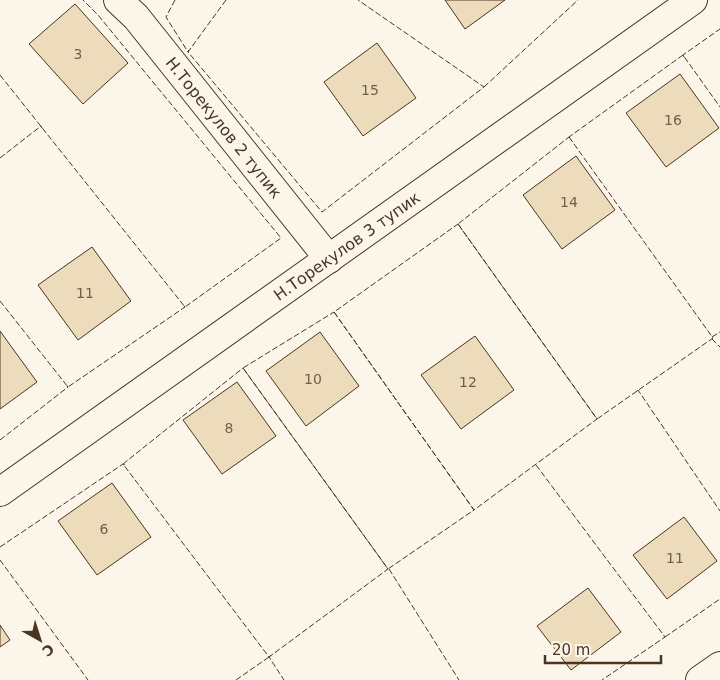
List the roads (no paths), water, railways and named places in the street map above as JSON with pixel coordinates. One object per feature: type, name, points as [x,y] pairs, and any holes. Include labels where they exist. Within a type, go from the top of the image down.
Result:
[{"type":"street","name":"Н.Торекулов 2 тупик","points":[[118,0],[136,17],[328,259]]},
{"type":"street","name":"Н.Торекулов 3 тупик","points":[[0,492],[693,0]]},
{"type":"street","points":[[700,680],[720,666]]}]
